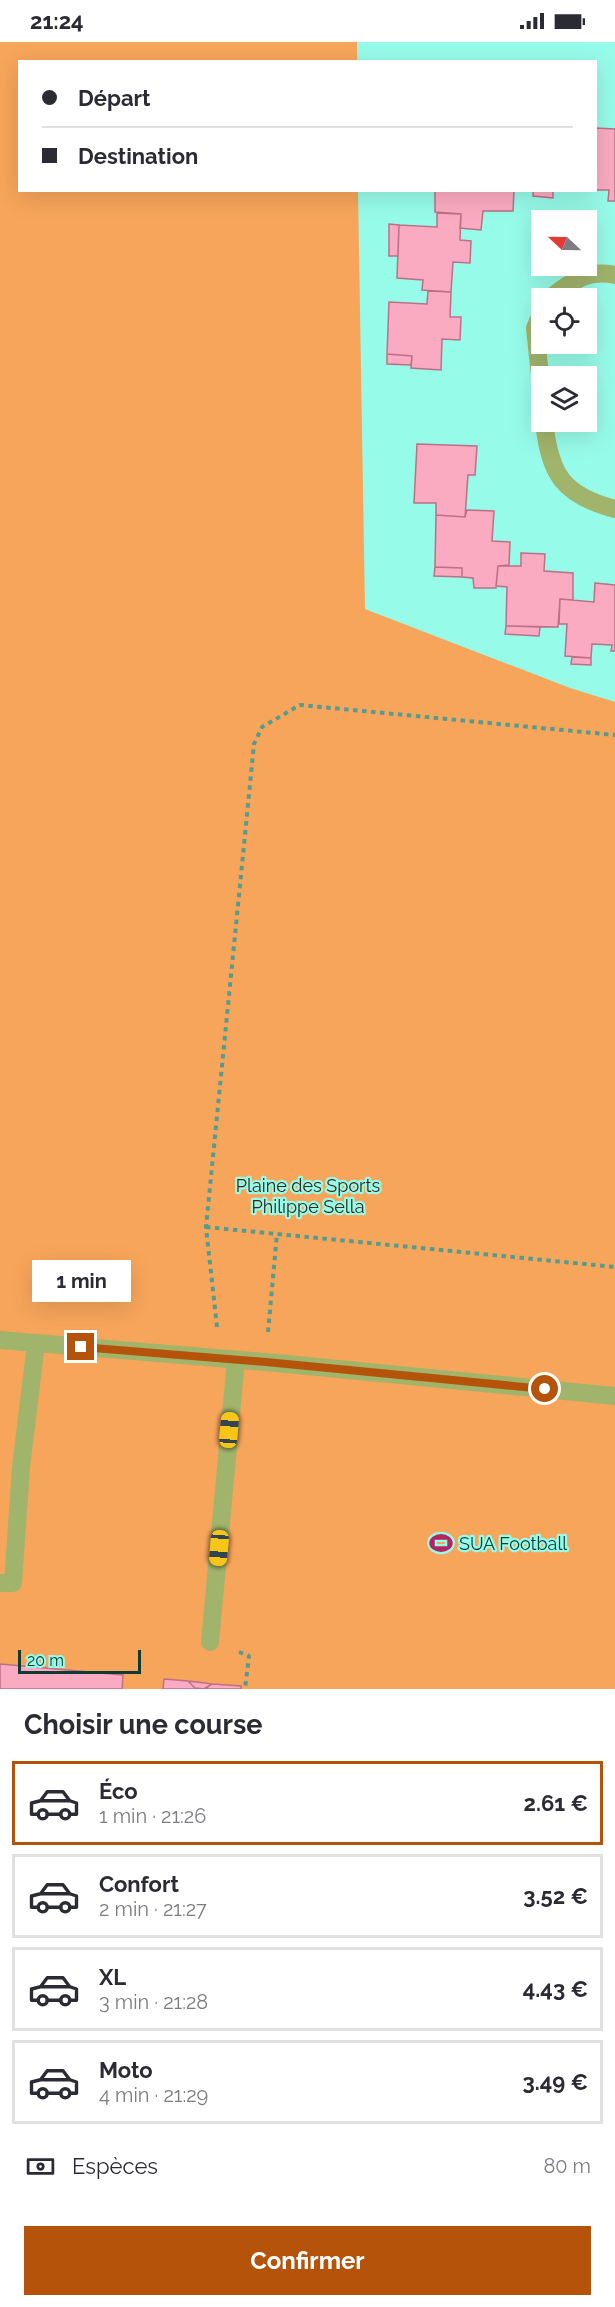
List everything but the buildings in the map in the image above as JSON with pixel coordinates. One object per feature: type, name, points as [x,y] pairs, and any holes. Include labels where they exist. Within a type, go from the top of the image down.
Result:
[{"type":"street","points":[[563,288],[573,280],[601,272],[615,275]]},
{"type":"street","points":[[545,432],[547,449],[556,471],[572,492],[599,505],[615,509]]},
{"type":"street","points":[[0,1340],[266,1362],[615,1396]]},
{"type":"street","points":[[0,1582],[13,1583],[21,1467],[36,1344]]},
{"type":"street","points":[[210,1642],[236,1360]]},
{"type":"path","points":[[215,1358],[217,1310],[206,1227],[254,744],[262,727],[300,705],[615,735]]},
{"type":"path","points":[[206,1227],[615,1267]]},
{"type":"path","points":[[266,1362],[277,1234]]},
{"type":"green space","name":"Plaine des Sports Philippe Sella","points":[[0,42],[357,42],[357,60],[18,60],[18,192],[358,192],[365,609],[570,688],[615,702],[615,1689],[0,1689]]},
{"type":"place","name":"SUA Football","points":[[441,1543]]},
{"type":"route","points":[[81,1347],[545,1389]]}]
